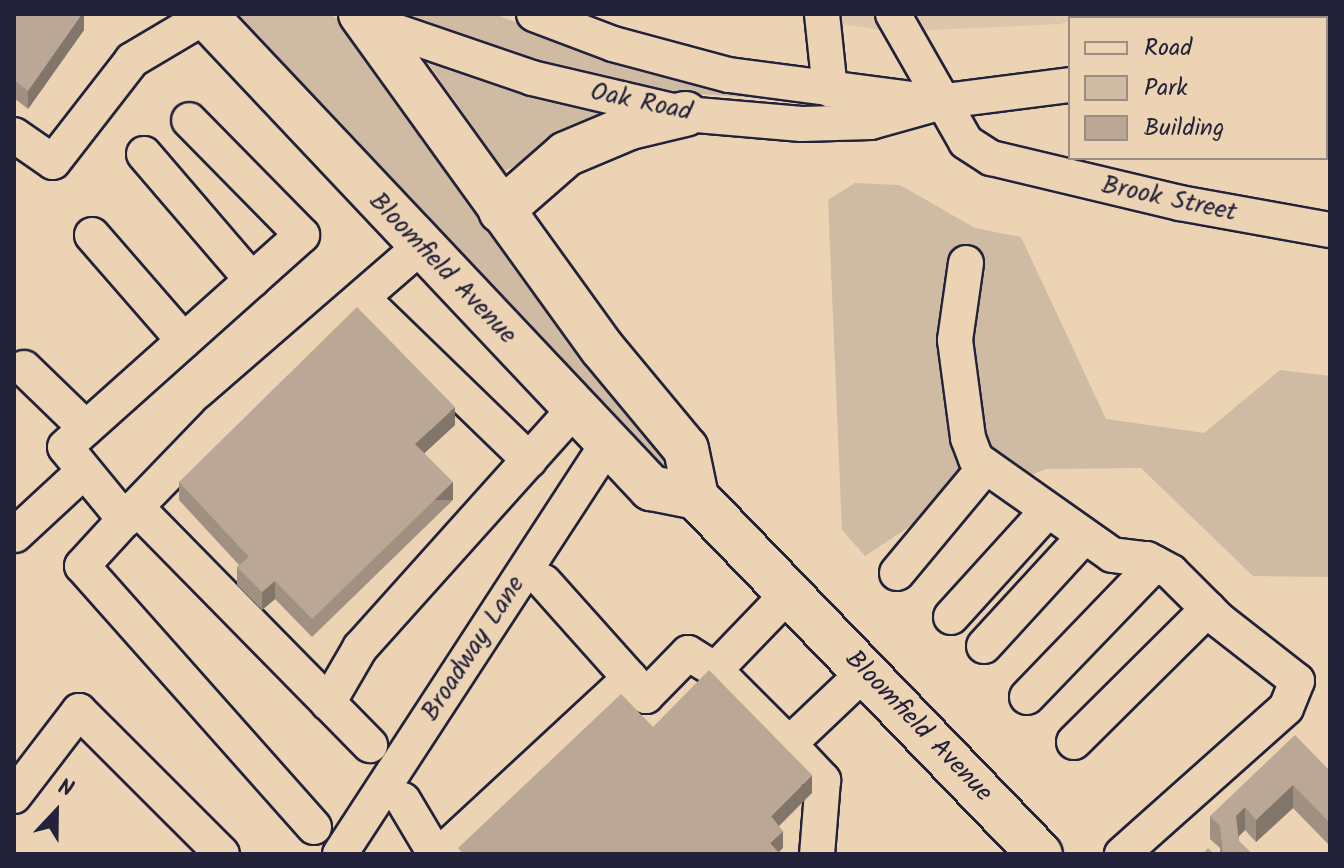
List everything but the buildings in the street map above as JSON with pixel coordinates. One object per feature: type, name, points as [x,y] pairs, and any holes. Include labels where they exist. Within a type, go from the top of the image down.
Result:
[{"type":"main road","name":"Bloomfield Avenue","points":[[205,15],[420,247],[651,488],[696,497],[1040,854]]},
{"type":"main road","points":[[361,17],[602,348],[686,449],[696,497]]},
{"type":"main road","points":[[501,211],[566,154],[630,127],[685,114]]},
{"type":"street","points":[[822,14],[830,90]]},
{"type":"street","name":"Brook Street","points":[[893,14],[940,103],[966,142],[1005,163],[1330,230]]},
{"type":"street","points":[[14,135],[53,162],[132,60],[205,15]]},
{"type":"street","name":"Oak Road","points":[[361,17],[532,78],[685,114],[802,124],[871,122],[940,103],[1068,85]]},
{"type":"street","name":"Oak Road","points":[[548,17],[715,72],[940,103]]},
{"type":"street","points":[[189,120],[302,235],[65,447],[84,471],[370,745]]},
{"type":"street","points":[[144,154],[252,280]]},
{"type":"street","points":[[92,235],[184,341]]},
{"type":"street","points":[[314,827],[82,566],[218,422],[420,247]]},
{"type":"street","points":[[966,263],[955,340],[968,438],[976,459],[1112,555],[1155,564],[1171,572],[1208,609],[1297,681],[1286,708],[1122,854]]},
{"type":"street","points":[[362,298],[529,460]]},
{"type":"street","points":[[24,368],[86,428]]},
{"type":"street","points":[[328,703],[360,648],[575,408]]},
{"type":"street","name":"Broadway Lane","points":[[340,854],[608,443]]},
{"type":"street","points":[[897,573],[986,466]]},
{"type":"street","points":[[15,535],[84,471]]},
{"type":"street","points":[[951,617],[1047,511]]},
{"type":"street","points":[[984,646],[1084,537]]},
{"type":"street","points":[[1027,697],[1155,564]]},
{"type":"street","points":[[544,582],[646,696],[688,653],[715,670],[823,780],[817,854]]},
{"type":"street","points":[[715,670],[789,593]]},
{"type":"street","points":[[1074,742],[1208,609]]},
{"type":"street","points":[[789,744],[865,672]]},
{"type":"street","points":[[403,800],[438,854],[630,678]]},
{"type":"street","points":[[14,796],[79,711],[222,854]]},
{"type":"shaded area","points":[[784,14],[1084,14],[1068,16],[1068,21],[1060,24],[890,32]]},
{"type":"green space","points":[[228,14],[329,14],[347,25],[677,466],[662,472]]},
{"type":"green space","points":[[401,14],[494,14],[632,66],[801,101],[684,93],[607,79],[526,59]]},
{"type":"green space","points":[[1100,14],[1245,14],[1240,16]]},
{"type":"green space","points":[[424,57],[625,111],[504,171]]},
{"type":"green space","points":[[855,183],[900,185],[975,228],[1021,237],[1106,419],[1204,433],[1280,370],[1330,376],[1330,577],[1253,576],[1141,468],[1046,469],[921,519],[865,556],[842,530],[828,200]]}]
